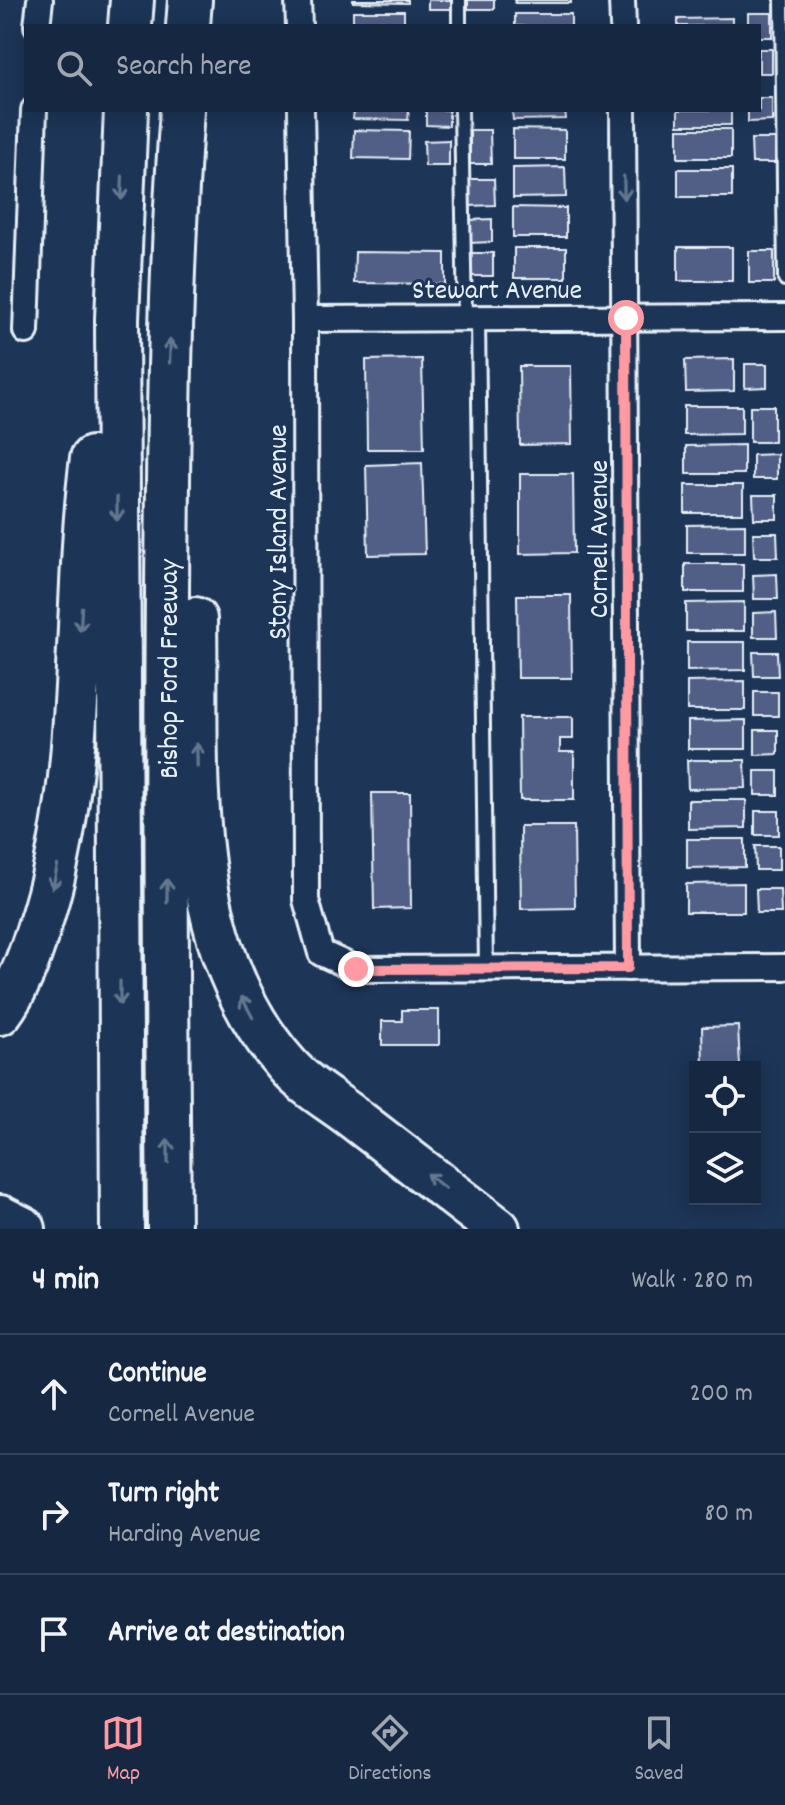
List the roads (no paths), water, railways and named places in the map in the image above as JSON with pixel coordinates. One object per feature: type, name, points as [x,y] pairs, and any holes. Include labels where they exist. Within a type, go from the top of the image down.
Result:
[{"type":"highway","points":[[130,24],[132,0]]},
{"type":"highway","points":[[188,24],[190,0]]},
{"type":"highway","name":"Bishop Ford Freeway","points":[[122,1229],[117,319],[126,112]]},
{"type":"highway","name":"Bishop Ford Freeway","points":[[169,1229],[166,780],[168,401],[182,112]]},
{"type":"highway","points":[[0,1013],[12,997],[53,886],[68,804],[92,461],[117,319]]},
{"type":"highway","points":[[168,401],[193,540],[202,875],[233,982],[259,1030],[289,1068],[498,1229]]},
{"type":"highway","points":[[0,1217],[24,1229]]},
{"type":"street","points":[[37,24],[40,0]]},
{"type":"street","points":[[298,0],[299,24]]},
{"type":"street","points":[[622,0],[623,24]]},
{"type":"street","points":[[26,331],[34,112]]},
{"type":"street","name":"Stony Island Avenue","points":[[301,112],[305,319],[306,900],[321,953],[356,969],[486,968]]},
{"type":"street","name":"Cornell Avenue","points":[[623,112],[628,968]]},
{"type":"street","name":"Stewart Avenue","points":[[305,319],[785,317]]},
{"type":"street","points":[[486,968],[785,967]]},
{"type":"lane","points":[[459,0],[459,24]]},
{"type":"lane","points":[[782,0],[785,279]]},
{"type":"lane","points":[[461,112],[471,318],[486,968]]}]
